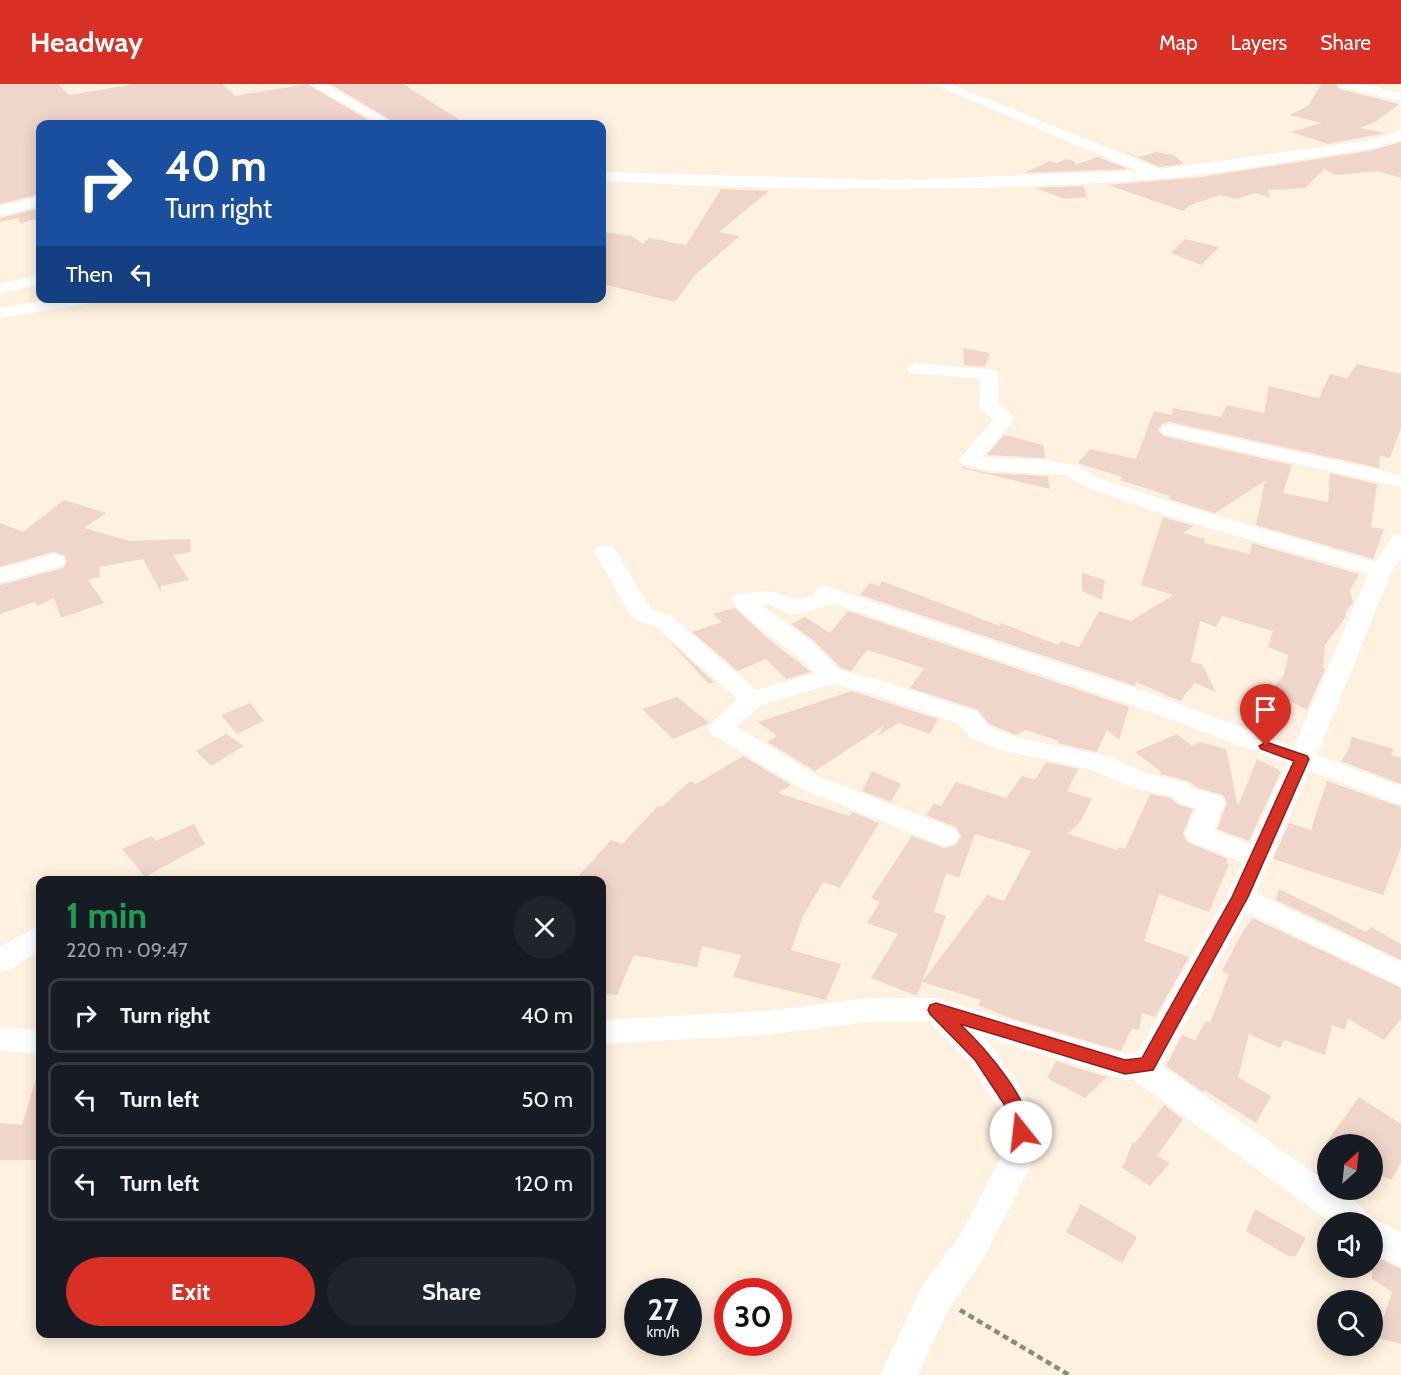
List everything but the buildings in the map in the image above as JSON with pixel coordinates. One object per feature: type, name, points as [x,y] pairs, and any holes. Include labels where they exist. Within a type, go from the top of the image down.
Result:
[{"type":"street","points":[[316,84],[381,120]]},
{"type":"street","points":[[939,84],[1160,174]]},
{"type":"street","points":[[1346,84],[1401,97]]},
{"type":"street","points":[[606,177],[898,185],[1160,174],[1370,145],[1401,135]]},
{"type":"street","points":[[0,211],[36,202]]},
{"type":"street","points":[[0,289],[36,280]]},
{"type":"street","points":[[0,313],[61,303]]},
{"type":"street","points":[[916,369],[989,374],[989,408],[1003,416],[1004,420],[969,460],[992,465],[1039,465],[1085,474],[1093,483],[1176,511],[1381,571]]},
{"type":"street","points":[[1170,430],[1401,481]]},
{"type":"street","points":[[606,1032],[766,1023],[869,1010],[936,1010],[1125,1067],[1147,1065],[1240,897],[1302,759],[1381,571],[1401,541]]},
{"type":"street","points":[[605,551],[642,614],[663,621],[752,699]]},
{"type":"street","points":[[0,576],[54,561]]},
{"type":"street","points":[[831,676],[805,648],[758,616],[743,599],[773,598],[793,608],[830,595],[1146,701],[1401,796]]},
{"type":"street","points":[[945,836],[811,783],[720,728],[752,699],[831,676],[880,688],[968,718],[979,732],[1009,744],[1098,762],[1142,782],[1179,789],[1189,797],[1212,802],[1199,834],[1258,858]]},
{"type":"street","points":[[1240,897],[1401,975]]},
{"type":"street","points":[[0,961],[36,938]]},
{"type":"street","points":[[899,1375],[936,1296],[972,1247],[1023,1147],[1019,1117],[1012,1101],[981,1055],[936,1010]]},
{"type":"street","points":[[0,1039],[36,1042]]},
{"type":"street","points":[[1139,1067],[1342,1212]]},
{"type":"street","points":[[1383,1240],[1401,1251]]},
{"type":"path","points":[[936,1296],[1069,1375]]},
{"type":"route","points":[[1021,1132],[1019,1117],[1012,1101],[981,1055],[936,1010],[1125,1067],[1147,1065],[1240,897],[1302,759],[1266,746]]}]
